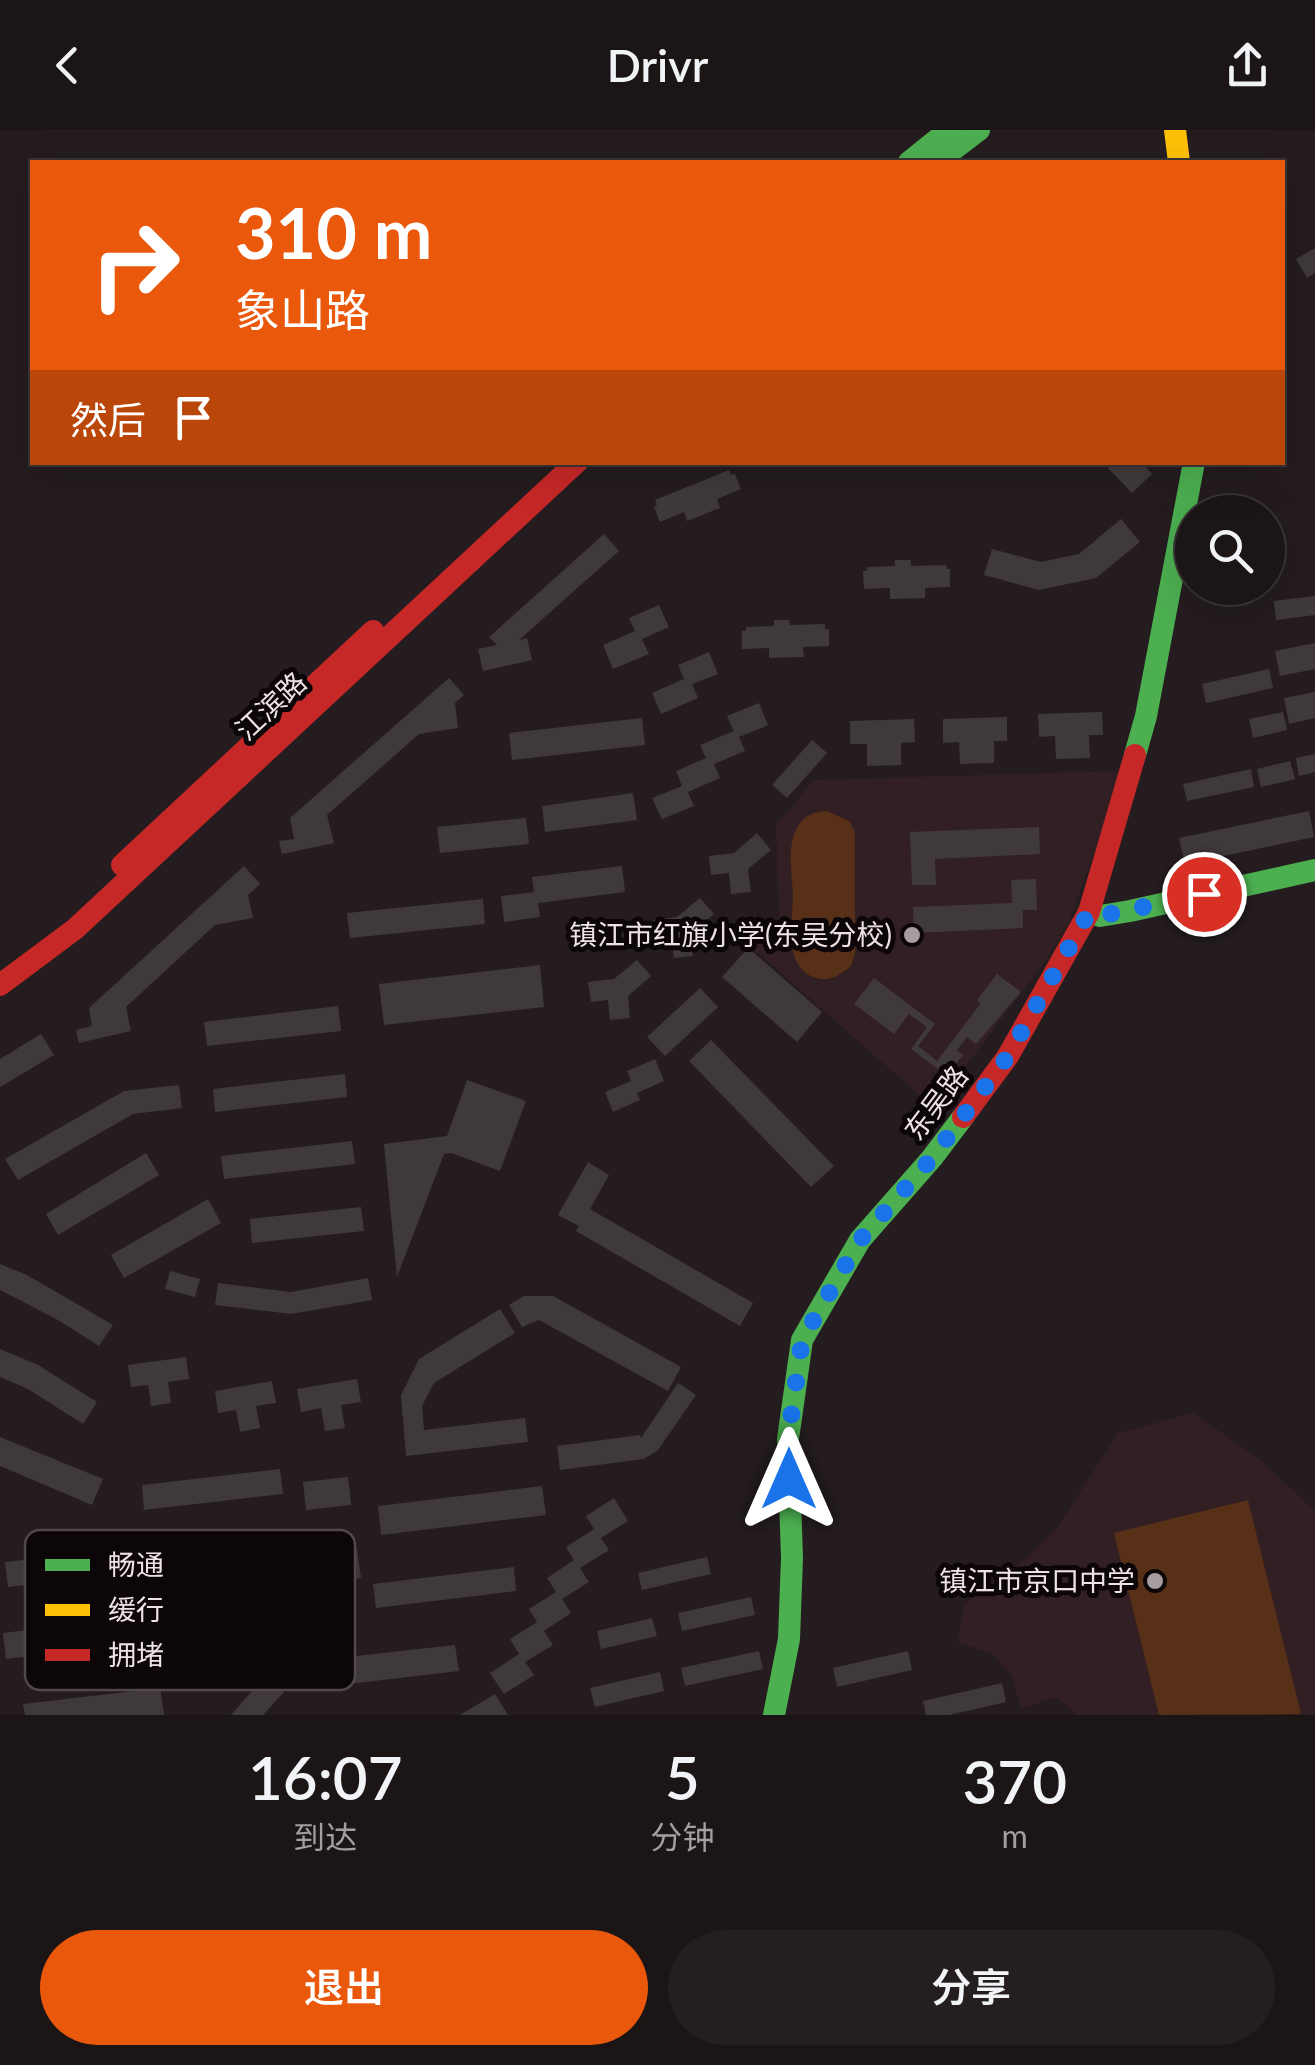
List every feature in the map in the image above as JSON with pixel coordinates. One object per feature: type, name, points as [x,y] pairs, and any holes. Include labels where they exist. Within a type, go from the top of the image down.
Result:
[{"type":"main road","points":[[912,160],[949,130]]},
{"type":"main road","points":[[939,160],[979,130]]},
{"type":"main road","points":[[1175,130],[1179,160]]},
{"type":"main road","points":[[1190,130],[1194,160]]},
{"type":"main road","name":"江滨路","points":[[0,966],[62,921],[553,465]]},
{"type":"main road","name":"江滨路","points":[[0,985],[75,930],[574,465]]},
{"type":"main road","name":"东吴路","points":[[774,1715],[790,1638],[788,1439],[802,1340],[860,1240],[932,1158],[1008,1056],[1095,914],[1146,716],[1193,465]]},
{"type":"main road","points":[[1200,495],[1205,465]]},
{"type":"main road","name":"东吴路","points":[[788,1715],[801,1640],[804,1558],[800,1440],[813,1344],[869,1247],[941,1165],[1018,1063],[1095,914],[1157,718],[1179,605]]},
{"type":"main road","points":[[1095,914],[1315,870]]},
{"type":"shaded area","name":"镇江市红旗小学(东吴分校)","points":[[1123,771],[1068,925],[1047,959],[934,1108],[747,943],[779,926],[776,825],[814,780]]},
{"type":"shaded area","points":[[827,811],[849,821],[855,832],[855,953],[851,966],[835,977],[821,979],[805,972],[794,954],[791,852],[793,837],[802,821]]},
{"type":"shaded area","name":"镇江市京口中学","points":[[1193,1413],[1261,1460],[1315,1511],[1315,1715],[1077,1715],[1057,1697],[1021,1709],[1012,1677],[993,1654],[958,1642],[964,1604],[1026,1559],[1056,1529],[1118,1433]]},
{"type":"shaded area","points":[[1248,1500],[1301,1714],[1159,1715],[1114,1533]]},
{"type":"building","points":[[1315,248],[1315,273],[1307,278],[1296,259]]},
{"type":"building","points":[[1144,465],[1152,474],[1132,493],[1108,468]]},
{"type":"building","points":[[729,470],[741,489],[717,499],[720,508],[687,521],[684,512],[660,522],[655,500]]},
{"type":"building","points":[[1121,519],[1140,542],[1096,578],[1039,590],[984,575],[992,549],[1041,562],[1079,554]]},
{"type":"building","points":[[604,534],[619,551],[519,640],[527,638],[532,660],[483,671],[478,649],[497,645],[489,637]]},
{"type":"building","points":[[895,560],[911,560],[911,566],[946,565],[950,569],[950,587],[925,588],[925,598],[890,599],[890,588],[864,589],[863,571],[867,567],[895,566]]},
{"type":"building","points":[[1315,596],[1315,615],[1276,620],[1274,605],[1285,605],[1285,600]]},
{"type":"building","points":[[659,605],[669,627],[642,639],[649,654],[613,669],[603,645],[635,631],[629,618]]},
{"type":"building","points":[[774,620],[789,620],[790,625],[825,624],[825,629],[829,629],[829,646],[803,647],[804,657],[769,658],[769,648],[742,649],[742,631],[746,627],[774,626]]},
{"type":"building","points":[[1315,643],[1315,669],[1280,676],[1275,651]]},
{"type":"building","points":[[709,652],[718,674],[692,684],[698,698],[661,714],[652,693],[684,679],[678,665]]},
{"type":"building","points":[[1269,669],[1273,688],[1206,703],[1202,684]]},
{"type":"building","points":[[449,678],[464,695],[455,703],[458,728],[419,734],[327,815],[334,843],[282,854],[279,841],[294,839],[290,818]]},
{"type":"building","points":[[1315,692],[1315,718],[1289,724],[1284,698]]},
{"type":"building","points":[[759,703],[768,725],[739,737],[745,751],[714,764],[720,778],[688,792],[694,806],[662,819],[652,798],[682,786],[676,771],[706,758],[700,745],[734,731],[727,716]]},
{"type":"building","points":[[1102,712],[1103,735],[1089,735],[1090,758],[1056,759],[1055,736],[1039,737],[1038,714]]},
{"type":"building","points":[[1283,712],[1287,730],[1253,738],[1249,719]]},
{"type":"building","points":[[1007,717],[1007,741],[994,741],[994,763],[960,764],[959,742],[943,743],[943,719]]},
{"type":"building","points":[[642,718],[645,745],[512,760],[509,733]]},
{"type":"building","points":[[914,719],[915,742],[901,743],[901,765],[867,766],[867,744],[850,744],[850,721]]},
{"type":"building","points":[[812,740],[827,753],[787,798],[772,785]]},
{"type":"building","points":[[1315,754],[1315,772],[1299,776],[1296,758]]},
{"type":"building","points":[[1290,761],[1295,779],[1261,787],[1257,769]]},
{"type":"building","points":[[1251,769],[1254,787],[1187,801],[1183,784]]},
{"type":"building","points":[[633,793],[637,820],[545,832],[542,806]]},
{"type":"building","points":[[1309,811],[1314,837],[1185,864],[1179,838]]},
{"type":"building","points":[[526,818],[529,844],[440,853],[437,827]]},
{"type":"building","points":[[1039,827],[1040,854],[935,859],[936,885],[912,885],[910,832]]},
{"type":"building","points":[[757,833],[771,850],[748,869],[751,892],[731,894],[729,873],[711,875],[709,856],[734,853]]},
{"type":"building","points":[[244,866],[260,884],[248,895],[253,918],[215,925],[126,1007],[131,1031],[79,1043],[76,1030],[92,1026],[89,1008]]},
{"type":"building","points":[[622,866],[625,892],[538,903],[540,917],[504,922],[501,896],[534,892],[532,877]]},
{"type":"building","points":[[1036,879],[1037,910],[1023,910],[1023,928],[914,933],[913,907],[1012,903],[1011,880]]},
{"type":"building","points":[[700,898],[714,914],[691,934],[693,956],[674,958],[671,938],[654,940],[652,920],[677,917]]},
{"type":"building","points":[[483,899],[485,924],[350,938],[347,913]]},
{"type":"building","points":[[748,948],[822,1012],[797,1042],[722,977]]},
{"type":"building","points":[[637,960],[651,976],[628,996],[630,1018],[610,1020],[608,1000],[591,1002],[588,982],[614,979]]},
{"type":"building","points":[[540,965],[544,1007],[384,1025],[379,984]]},
{"type":"building","points":[[997,974],[1021,992],[976,1044],[967,1037],[957,1050],[963,1055],[947,1076],[911,1049],[927,1027],[909,1014],[894,1034],[854,1004],[874,978],[935,1024],[918,1046],[937,1061],[981,1003],[977,1000]]},
{"type":"building","points":[[700,988],[718,1007],[665,1056],[647,1037]]},
{"type":"building","points":[[338,1006],[341,1031],[207,1046],[204,1022]]},
{"type":"building","points":[[41,1034],[54,1055],[0,1087],[0,1059]]},
{"type":"building","points":[[711,1040],[834,1166],[811,1187],[689,1061]]},
{"type":"building","points":[[655,1059],[664,1081],[637,1093],[640,1100],[613,1112],[605,1092],[631,1081],[627,1071]]},
{"type":"building","points":[[345,1074],[347,1097],[215,1112],[213,1089]]},
{"type":"building","points":[[467,1080],[526,1101],[500,1171],[444,1154],[397,1277],[384,1144],[447,1136]]},
{"type":"building","points":[[179,1085],[182,1108],[133,1114],[18,1180],[5,1159],[124,1091]]},
{"type":"building","points":[[352,1141],[355,1164],[224,1179],[221,1156]]},
{"type":"building","points":[[146,1153],[159,1175],[58,1235],[46,1214]]},
{"type":"building","points":[[588,1162],[609,1175],[590,1209],[753,1303],[740,1326],[576,1231],[579,1226],[558,1215]]},
{"type":"building","points":[[208,1199],[221,1223],[124,1278],[111,1255]]},
{"type":"building","points":[[361,1207],[364,1231],[252,1243],[250,1219]]},
{"type":"building","points":[[0,1264],[27,1275],[113,1325],[99,1346],[0,1290]]},
{"type":"building","points":[[170,1271],[200,1279],[195,1297],[165,1289]]},
{"type":"building","points":[[368,1278],[372,1300],[291,1314],[215,1305],[218,1283],[291,1292]]},
{"type":"building","points":[[524,1296],[553,1296],[681,1367],[668,1391],[539,1320],[522,1327],[509,1305]]},
{"type":"building","points":[[500,1309],[515,1333],[434,1383],[422,1406],[424,1430],[525,1418],[528,1442],[406,1456],[401,1395],[419,1359]]},
{"type":"building","points":[[0,1349],[38,1365],[97,1402],[83,1424],[28,1389],[0,1377]]},
{"type":"building","points":[[186,1357],[189,1379],[168,1382],[171,1403],[151,1406],[148,1385],[131,1387],[128,1365]]},
{"type":"building","points":[[357,1379],[361,1402],[341,1405],[345,1428],[325,1431],[321,1408],[301,1412],[297,1389]]},
{"type":"building","points":[[272,1381],[276,1403],[256,1406],[260,1428],[240,1432],[236,1410],[218,1413],[215,1391]]},
{"type":"building","points":[[678,1383],[696,1395],[658,1450],[644,1459],[560,1470],[557,1446],[640,1435],[641,1438]]},
{"type":"building","points":[[0,1437],[103,1479],[92,1505],[0,1466]]},
{"type":"building","points":[[280,1469],[283,1494],[144,1510],[142,1485]]},
{"type":"building","points":[[348,1477],[351,1505],[306,1510],[303,1482]]},
{"type":"building","points":[[542,1486],[546,1515],[381,1535],[378,1506]]},
{"type":"building","points":[[614,1498],[628,1521],[601,1538],[609,1550],[580,1568],[589,1582],[562,1599],[571,1613],[544,1631],[553,1645],[525,1662],[534,1675],[504,1694],[490,1673],[519,1654],[510,1639],[537,1622],[529,1609],[556,1592],[547,1578],[574,1560],[566,1547],[594,1529],[586,1516]]},
{"type":"building","points":[[355,1549],[361,1578],[355,1579]]},
{"type":"building","points":[[707,1557],[711,1574],[642,1590],[638,1573]]},
{"type":"building","points":[[25,1560],[25,1585],[8,1587],[5,1562]]},
{"type":"building","points":[[514,1567],[516,1591],[376,1608],[373,1584]]},
{"type":"building","points":[[751,1597],[755,1615],[682,1631],[678,1613]]},
{"type":"building","points":[[652,1618],[657,1636],[601,1649],[597,1631]]},
{"type":"building","points":[[25,1630],[25,1657],[6,1659],[3,1633]]},
{"type":"building","points":[[455,1645],[459,1671],[355,1683],[355,1656]]},
{"type":"building","points":[[759,1651],[763,1669],[685,1686],[681,1668]]},
{"type":"building","points":[[908,1651],[912,1670],[837,1687],[833,1668]]},
{"type":"building","points":[[660,1672],[664,1691],[595,1707],[590,1688]]},
{"type":"building","points":[[1002,1683],[1006,1702],[949,1715],[926,1715],[923,1701]]},
{"type":"building","points":[[160,1690],[164,1715],[25,1715],[23,1704]]},
{"type":"building","points":[[253,1690],[284,1692],[263,1715],[231,1715]]},
{"type":"building","points":[[495,1694],[508,1715],[460,1715]]},
{"type":"traffic: fast","points":[[912,160],[949,130]]},
{"type":"traffic: fast","points":[[940,160],[979,130]]},
{"type":"traffic: fast","points":[[1135,755],[1146,716],[1193,465]]},
{"type":"traffic: fast","points":[[1089,912],[1100,916],[1130,911],[1315,870]]},
{"type":"traffic: fast","points":[[774,1715],[789,1639],[792,1558],[788,1439],[802,1340],[860,1240],[963,1117]]},
{"type":"traffic: slow","points":[[1175,130],[1179,160]]},
{"type":"traffic: jam","points":[[0,985],[75,929],[574,465]]},
{"type":"traffic: jam","points":[[122,865],[373,631]]},
{"type":"traffic: jam","points":[[963,1117],[1008,1056],[1089,912],[1135,755]]},
{"type":"place","name":"镇江市红旗小学(东吴分校)","points":[[912,935]]},
{"type":"place","name":"镇江市京口中学","points":[[1155,1581]]},
{"type":"route","points":[[789,1479],[788,1439],[802,1340],[860,1240],[932,1158],[1008,1056],[1089,912],[1100,916],[1204,894]]}]
